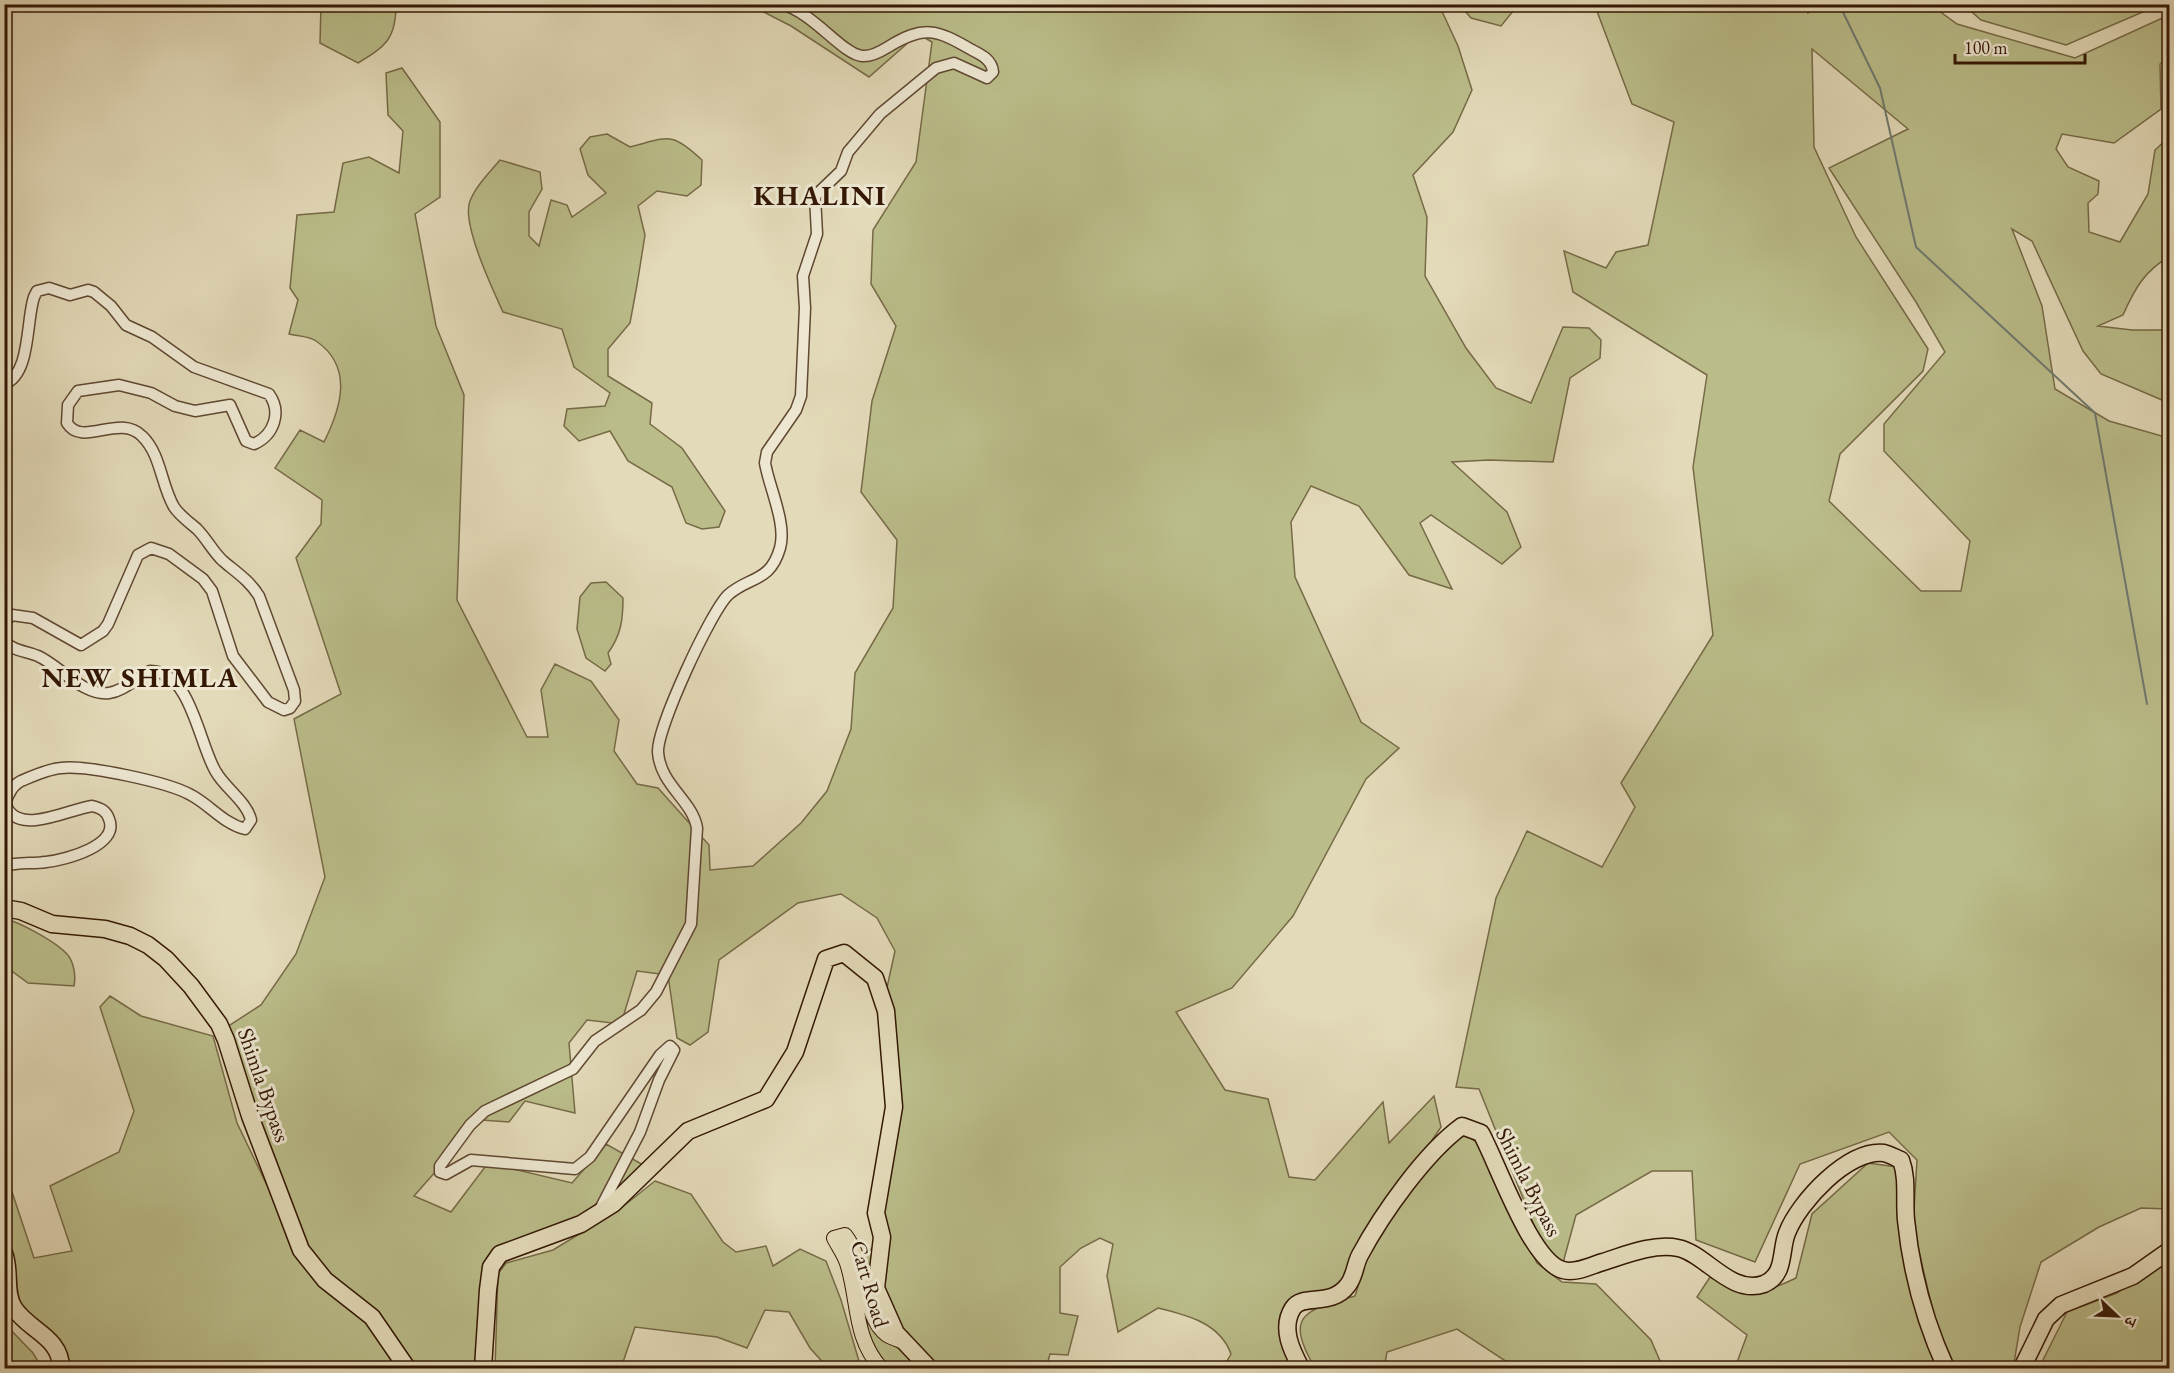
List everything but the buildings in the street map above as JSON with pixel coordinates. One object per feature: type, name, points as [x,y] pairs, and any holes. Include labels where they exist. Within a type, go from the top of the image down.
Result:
[{"type":"highway","name":"Shimla Bypass","points":[[4,908],[21,911],[52,924],[105,928],[130,936],[148,945],[166,959],[191,986],[219,1024],[226,1040],[250,1116],[301,1250],[325,1280],[372,1317],[407,1368]]},
{"type":"highway","points":[[483,1368],[490,1278],[492,1267],[500,1254],[581,1224],[613,1204],[688,1131],[766,1099],[795,1052],[826,959],[844,953],[875,978],[886,1011],[894,1107],[876,1213],[882,1237],[876,1288],[897,1333],[929,1368]]},
{"type":"highway","name":"Shimla Bypass","points":[[1301,1368],[1290,1347],[1287,1325],[1293,1308],[1304,1300],[1316,1301],[1339,1296],[1351,1282],[1359,1256],[1413,1176],[1445,1138],[1462,1126],[1481,1133],[1531,1238],[1543,1257],[1563,1270],[1576,1270],[1632,1253],[1679,1248],[1729,1280],[1748,1284],[1764,1284],[1777,1274],[1784,1257],[1786,1234],[1808,1196],[1835,1173],[1865,1155],[1885,1153],[1901,1160],[1905,1172],[1906,1219],[1911,1252],[1934,1342],[1946,1368]]},
{"type":"highway","points":[[2022,1368],[2046,1319],[2061,1305],[2113,1286],[2169,1250]]},
{"type":"highway","points":[[4,1254],[12,1305],[58,1351],[61,1368]]},
{"type":"main road","name":"Cart Road","points":[[881,1368],[868,1355],[846,1262],[834,1238],[845,1235],[855,1246],[860,1260],[863,1287],[875,1318],[886,1334],[905,1343]]},
{"type":"street","points":[[785,5],[812,4]]},
{"type":"street","points":[[598,1213],[640,1132],[658,1080],[674,1050],[670,1046],[660,1055],[590,1157],[575,1169],[471,1160],[447,1174],[440,1172],[440,1166],[470,1125],[485,1111],[573,1069],[600,1036],[641,1010],[674,962],[691,924],[698,828],[694,816],[675,793],[661,766],[659,740],[697,646],[716,609],[736,589],[753,582],[766,573],[780,549],[782,532],[765,463],[767,452],[796,410],[801,396],[803,276],[818,234],[816,196],[841,171],[848,152],[880,114],[936,68],[954,63],[987,78],[993,72],[990,62],[982,55],[949,38],[928,32],[909,34],[868,56],[856,55],[806,15],[785,5]]},
{"type":"street","points":[[4,384],[14,379],[21,368],[34,297],[37,291],[49,288],[70,295],[88,290],[94,292],[111,306],[126,325],[152,337],[194,367],[269,394],[276,406],[273,426],[269,433],[254,444],[246,441],[230,405],[195,411],[175,406],[143,390],[120,385],[103,385],[78,391],[68,405],[66,414],[70,428],[78,433],[120,427],[142,435],[179,514],[259,596],[294,690],[295,701],[290,708],[284,710],[268,702],[233,656],[216,602],[208,585],[191,569],[169,554],[151,548],[138,555],[118,606],[103,631],[81,645],[33,618],[12,615],[4,622]]},
{"type":"street","points":[[4,641],[14,649],[53,664],[82,686],[106,693],[119,690],[150,671],[164,674],[189,701],[204,747],[215,771],[249,812],[252,820],[247,829],[241,828],[184,792],[143,780],[88,770],[60,768],[17,783],[7,797],[6,806],[9,812],[16,818],[31,820],[92,806],[100,808],[109,817],[112,830],[110,836],[97,846],[55,861],[4,866]]},
{"type":"green space","points":[[1280,4],[1286,10],[1295,4],[1439,5],[1458,46],[1472,90],[1453,132],[1413,175],[1427,217],[1425,276],[1466,348],[1496,388],[1531,403],[1563,327],[1589,328],[1601,340],[1600,358],[1570,378],[1553,462],[1489,460],[1452,462],[1507,512],[1521,547],[1502,564],[1431,515],[1420,523],[1452,589],[1409,575],[1359,506],[1311,486],[1291,522],[1295,577],[1361,722],[1399,748],[1366,779],[1293,916],[1232,988],[1176,1012],[1225,1090],[1268,1099],[1289,1177],[1315,1180],[1383,1102],[1389,1143],[1434,1096],[1441,1127],[1355,1254],[1336,1293],[1290,1306],[1298,1368],[1223,1368],[1231,1354],[1219,1335],[1191,1317],[1158,1308],[1118,1332],[1107,1276],[1113,1244],[1100,1238],[1081,1248],[1060,1267],[1060,1313],[1078,1316],[1068,1355],[1050,1354],[1046,1368],[896,1368],[873,1354],[854,1266],[884,1236],[878,1213],[896,1108],[886,992],[895,951],[877,918],[841,894],[798,903],[719,960],[708,1032],[690,1045],[677,1038],[668,975],[637,971],[621,1024],[587,1020],[569,1043],[575,1113],[525,1101],[509,1122],[481,1120],[414,1196],[451,1212],[488,1163],[572,1183],[606,1144],[645,1166],[612,1203],[498,1253],[481,1368],[409,1368],[303,1249],[219,1032],[261,1005],[296,954],[325,877],[294,719],[341,694],[296,558],[321,524],[322,500],[275,468],[300,430],[324,442],[335,416],[341,388],[336,363],[328,351],[313,339],[289,334],[298,300],[290,288],[297,215],[334,212],[343,163],[369,157],[399,173],[403,131],[388,115],[386,73],[402,68],[440,122],[440,197],[415,214],[436,326],[464,395],[457,600],[527,737],[548,737],[541,690],[555,664],[591,681],[619,720],[614,751],[637,784],[658,788],[709,845],[710,870],[753,866],[801,823],[827,791],[851,729],[855,673],[893,608],[897,540],[861,492],[872,401],[896,326],[871,284],[873,230],[916,162],[932,42],[918,34],[869,77],[791,26],[750,5]]},
{"type":"green space","points":[[1806,4],[1808,13],[1815,5],[1931,5],[1957,24],[2075,58],[2169,15],[2169,57],[2160,64],[2161,109],[2114,143],[2062,134],[2056,149],[2068,167],[2099,181],[2098,194],[2088,203],[2089,232],[2120,242],[2148,194],[2155,150],[2169,137],[2169,257],[2147,274],[2131,297],[2123,315],[2098,326],[2132,330],[2165,330],[2169,327],[2169,403],[2101,374],[2083,351],[2032,241],[2012,229],[2042,306],[2055,389],[2109,421],[2169,438],[2169,1209],[2141,1208],[2099,1227],[2041,1262],[2020,1327],[2014,1363],[2007,1368],[1955,1368],[1940,1341],[1913,1226],[1917,1160],[1889,1132],[1800,1164],[1755,1262],[1696,1240],[1692,1171],[1652,1171],[1576,1215],[1563,1263],[1544,1250],[1479,1089],[1456,1087],[1496,898],[1527,831],[1602,867],[1635,807],[1621,783],[1713,635],[1693,467],[1707,375],[1573,292],[1564,251],[1606,268],[1616,252],[1648,245],[1674,122],[1632,104],[1595,6],[1590,5]],"holes":[[[1812,49],[1908,129],[1829,168],[1916,302],[1945,352],[1884,424],[1884,451],[1970,541],[1961,591],[1921,591],[1829,501],[1840,454],[1923,371],[1928,349],[1856,237],[1814,147]]]},
{"type":"green space","points":[[321,5],[396,5],[394,26],[382,47],[358,63],[320,43]]},
{"type":"green space","points":[[1460,5],[1518,5],[1501,26],[1471,18]]},
{"type":"green space","points":[[1964,5],[2159,5],[2066,45],[1981,20]]},
{"type":"green space","points":[[607,134],[630,147],[669,139],[683,144],[702,160],[701,185],[687,196],[657,191],[638,206],[645,235],[637,285],[630,323],[608,349],[608,376],[652,403],[650,424],[682,448],[725,511],[719,527],[702,529],[686,523],[672,487],[628,461],[610,431],[579,441],[564,426],[567,409],[605,406],[610,393],[574,367],[562,329],[503,312],[474,240],[468,211],[470,201],[479,185],[500,160],[540,172],[542,189],[529,212],[529,236],[539,246],[551,200],[567,205],[572,217],[606,193],[588,175],[580,149],[590,137]]},
{"type":"green space","points":[[606,582],[623,598],[620,627],[616,640],[608,653],[611,664],[605,671],[586,658],[577,629],[580,597],[591,583]]},
{"type":"green space","points":[[5,919],[38,933],[67,954],[74,969],[74,986],[28,983],[5,966]]},
{"type":"green space","points":[[110,996],[141,1016],[213,1036],[237,1123],[299,1252],[370,1319],[403,1368],[64,1368],[9,1300],[4,1281],[4,1182],[9,1183],[34,1258],[72,1251],[50,1186],[119,1152],[134,1111],[100,1007]]},
{"type":"green space","points":[[1466,1135],[1479,1144],[1537,1263],[1562,1282],[1596,1284],[1651,1340],[1663,1368],[1516,1368],[1457,1329],[1387,1352],[1384,1368],[1315,1368],[1301,1336],[1301,1325],[1305,1317],[1312,1311],[1355,1296],[1369,1251],[1411,1189],[1453,1140]]},
{"type":"green space","points":[[1868,1163],[1897,1167],[1901,1237],[1925,1340],[1941,1368],[1735,1368],[1747,1335],[1697,1297],[1710,1277],[1735,1288],[1753,1292],[1771,1289],[1796,1278],[1812,1214]]},
{"type":"green space","points":[[655,1181],[691,1194],[723,1242],[736,1252],[766,1246],[773,1266],[800,1249],[826,1261],[841,1300],[861,1368],[828,1368],[810,1348],[789,1312],[765,1310],[747,1348],[717,1337],[635,1327],[621,1368],[495,1368],[498,1274],[506,1263],[553,1250],[616,1212]]},
{"type":"green space","points":[[2169,1256],[2169,1368],[2039,1368],[2067,1312],[2117,1293]]},
{"type":"green space","points":[[5,1324],[33,1353],[42,1368],[5,1368]]},
{"type":"waterway","points":[[1839,4],[1880,88],[1916,247],[2095,413],[2147,704]]},
{"type":"district","name":"KHALINI","points":[[820,195]]},
{"type":"district","name":"NEW SHIMLA","points":[[140,677]]}]
